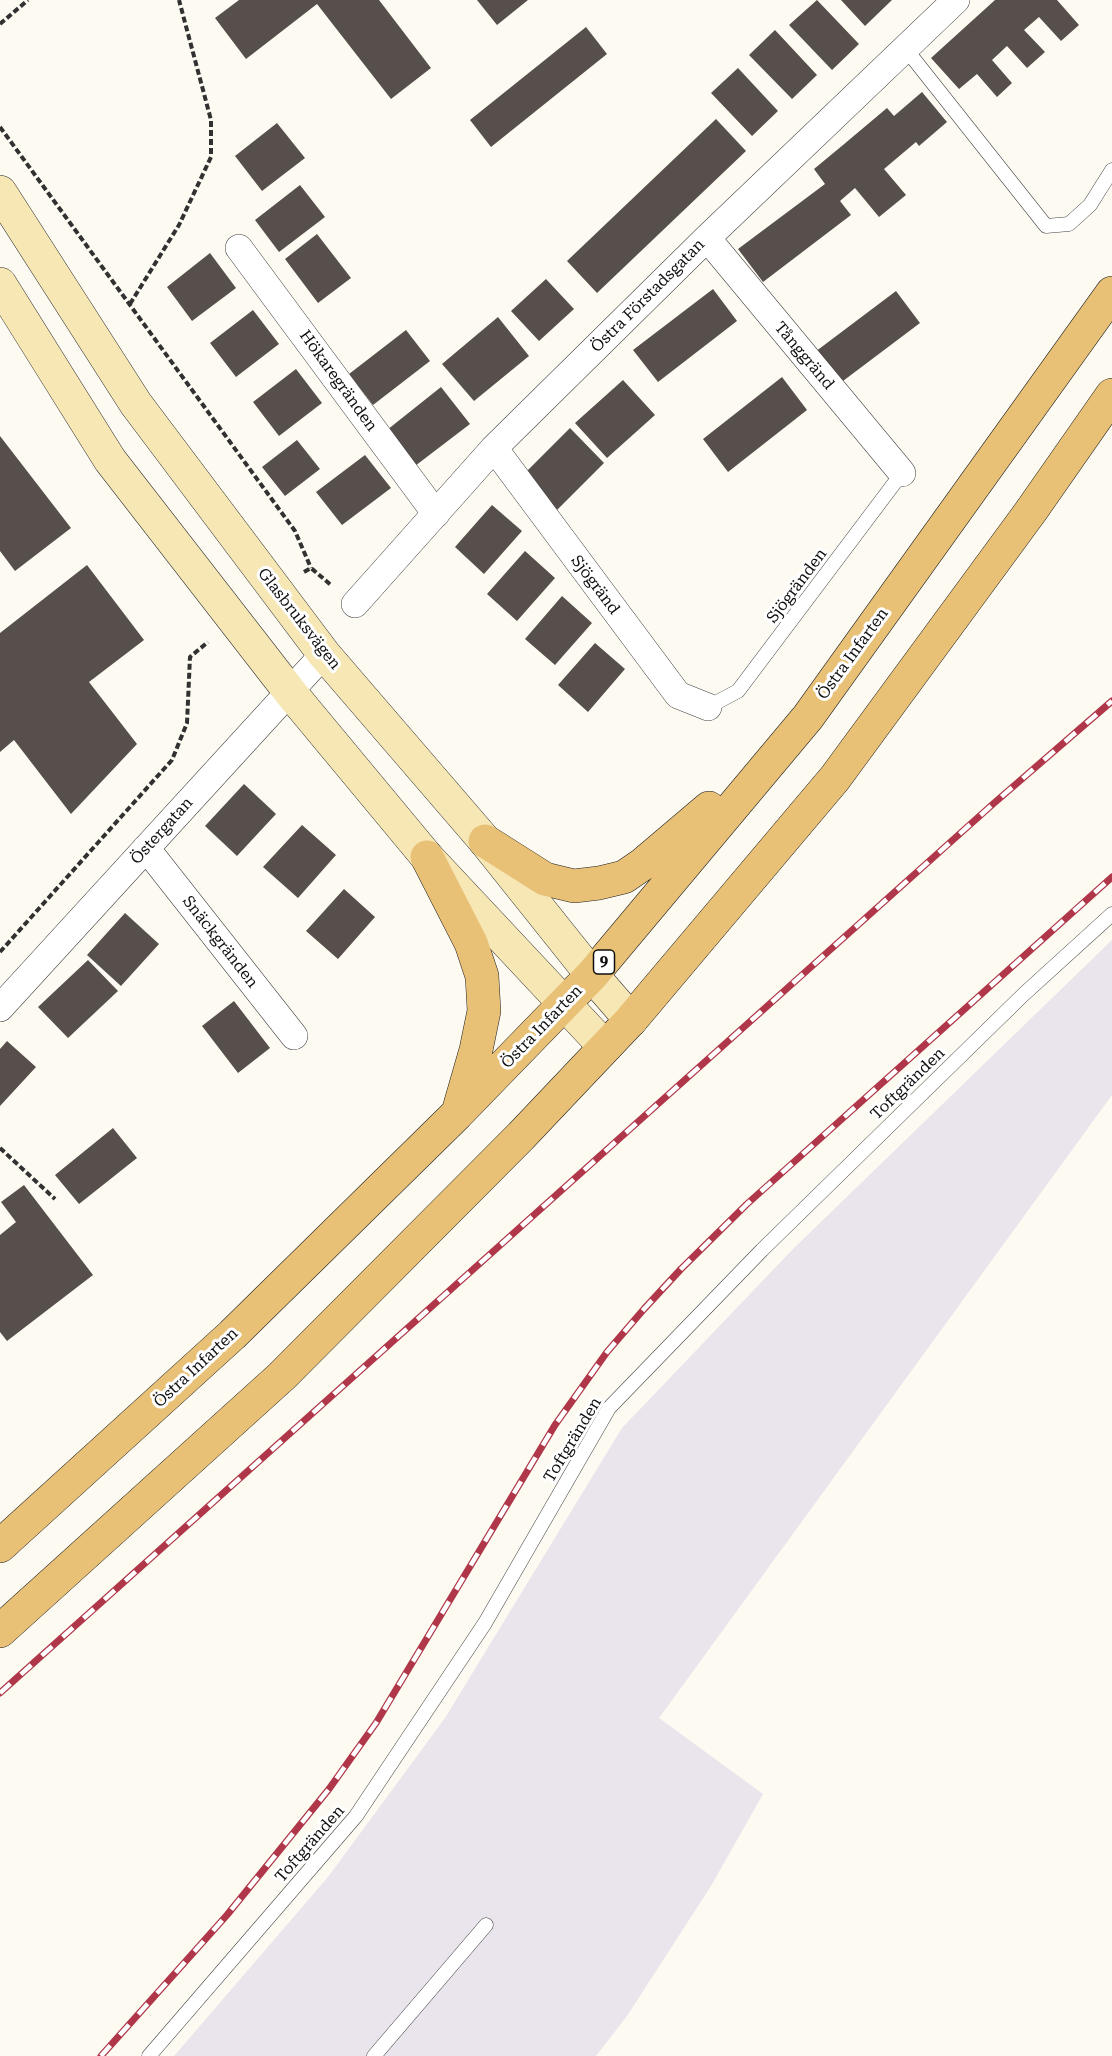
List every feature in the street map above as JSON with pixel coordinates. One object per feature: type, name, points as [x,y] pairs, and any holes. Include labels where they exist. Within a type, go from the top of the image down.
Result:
[{"type":"main road","name":"Glasbruksvägen","points":[[0,192],[136,404],[324,654],[485,841],[631,1020]]},
{"type":"main road","points":[[0,284],[110,460],[290,692],[427,857],[605,1047]]},
{"type":"main road","name":"Östra Infarten","points":[[0,1546],[232,1335],[457,1114],[592,975],[808,717],[1112,293]]},
{"type":"main road","points":[[0,1631],[282,1377],[521,1136],[631,1020],[835,778],[1031,511],[1112,394]]},
{"type":"main road","points":[[485,841],[544,879],[574,886],[624,877],[678,836],[808,717]]},
{"type":"main road","points":[[427,857],[471,943],[482,976],[484,1011],[476,1050],[457,1114]]},
{"type":"street","name":"Östra Förstadsgatan","points":[[355,604],[494,448],[707,238],[956,0]]},
{"type":"street","name":"Tånggränd","points":[[707,238],[902,473]]},
{"type":"street","name":"Hökaregränden","points":[[239,248],[436,514]]},
{"type":"street","name":"Sjögränd","points":[[494,448],[678,695],[708,707]]},
{"type":"street","name":"Östergatan","points":[[0,1008],[324,654]]},
{"type":"street","name":"Snäckgränden","points":[[146,848],[294,1036]]},
{"type":"lane","points":[[905,48],[1046,226],[1069,224],[1090,205],[1112,170]]},
{"type":"lane","name":"Sjögränden","points":[[708,707],[738,691],[902,473]]},
{"type":"lane","name":"Toftgränden","points":[[149,2056],[356,1816],[485,1623],[609,1408],[762,1250],[1024,994],[1112,914]]},
{"type":"lane","points":[[374,2056],[486,1925]]},
{"type":"path","points":[[0,24],[28,0]]},
{"type":"path","points":[[130,304],[179,225],[211,157],[211,120],[179,0]]},
{"type":"path","points":[[0,127],[295,531],[311,568],[355,604]]},
{"type":"path","points":[[275,588],[311,568]]},
{"type":"path","points":[[0,952],[172,760],[187,723],[190,657],[234,620]]},
{"type":"path","points":[[0,1148],[55,1199]]},
{"type":"shaded area","points":[[1112,940],[1112,1095],[659,1718],[763,1794],[711,1886],[627,2016],[596,2056],[174,2056],[328,1877],[445,1718],[622,1428],[794,1248]]},
{"type":"building","points":[[239,0],[379,0],[431,68],[391,99],[317,4],[246,59],[215,18]]},
{"type":"building","points":[[477,0],[528,0],[497,25]]},
{"type":"building","points":[[817,0],[859,44],[832,70],[789,25]]},
{"type":"building","points":[[841,0],[892,0],[865,26]]},
{"type":"building","points":[[995,0],[1057,0],[1079,25],[1061,41],[1039,17],[1024,30],[1045,52],[1027,68],[1007,46],[992,60],[1012,83],[997,97],[977,74],[959,89],[931,58]]},
{"type":"building","points":[[586,27],[607,54],[491,147],[470,120]]},
{"type":"building","points":[[775,30],[817,75],[792,99],[749,55]]},
{"type":"building","points":[[738,68],[778,111],[752,136],[711,93]]},
{"type":"building","points":[[922,92],[947,122],[919,146],[916,142],[884,169],[906,195],[879,217],[855,188],[840,201],[851,215],[763,282],[738,249],[825,184],[814,169],[887,108],[894,116]]},
{"type":"building","points":[[716,119],[746,151],[597,293],[567,261]]},
{"type":"building","points":[[277,123],[305,158],[262,191],[235,156]]},
{"type":"building","points":[[300,185],[325,217],[279,252],[255,220]]},
{"type":"building","points":[[317,234],[351,278],[318,303],[285,259]]},
{"type":"building","points":[[210,253],[236,288],[192,321],[167,287]]},
{"type":"building","points":[[546,279],[574,309],[539,341],[511,311]]},
{"type":"building","points":[[713,289],[737,321],[658,382],[633,350]]},
{"type":"building","points":[[896,291],[920,323],[839,384],[815,352]]},
{"type":"building","points":[[253,310],[279,344],[236,377],[210,343]]},
{"type":"building","points":[[498,317],[529,356],[474,401],[442,364]]},
{"type":"building","points":[[406,330],[430,361],[373,405],[349,374]]},
{"type":"building","points":[[296,369],[322,403],[279,436],[253,402]]},
{"type":"building","points":[[782,377],[807,410],[728,472],[703,439]]},
{"type":"building","points":[[623,380],[655,415],[607,458],[575,423]]},
{"type":"building","points":[[441,387],[470,424],[415,466],[387,430]]},
{"type":"building","points":[[570,428],[604,463],[556,511],[522,476]]},
{"type":"building","points":[[0,436],[71,528],[15,571],[0,551]]},
{"type":"building","points":[[297,440],[320,469],[285,496],[262,467]]},
{"type":"building","points":[[365,455],[391,488],[342,525],[316,492]]},
{"type":"building","points":[[492,505],[522,531],[484,574],[455,547]]},
{"type":"building","points":[[525,551],[555,578],[517,621],[487,594]]},
{"type":"building","points":[[87,565],[144,640],[89,682],[137,744],[71,814],[14,740],[0,752],[0,633]]},
{"type":"building","points":[[562,596],[592,623],[555,665],[525,639]]},
{"type":"building","points":[[595,643],[625,669],[588,712],[558,685]]},
{"type":"building","points":[[244,784],[276,814],[237,856],[205,826]]},
{"type":"building","points":[[302,825],[336,855],[298,898],[263,867]]},
{"type":"building","points":[[344,889],[375,917],[338,959],[306,931]]},
{"type":"building","points":[[125,913],[159,944],[121,986],[87,955]]},
{"type":"building","points":[[88,960],[118,991],[68,1038],[38,1007]]},
{"type":"building","points":[[234,1001],[270,1048],[238,1073],[202,1026]]},
{"type":"building","points":[[7,1041],[36,1067],[0,1106],[0,1049]]},
{"type":"building","points":[[113,1128],[137,1158],[79,1204],[55,1175]]},
{"type":"building","points":[[24,1185],[93,1275],[7,1341],[0,1332],[0,1235],[16,1222],[1,1202]]},
{"type":"railway","points":[[0,1693],[993,804],[1112,701]]},
{"type":"railway","points":[[101,2056],[227,1915],[329,1789],[376,1723],[555,1425],[607,1352],[681,1269],[747,1204],[1112,877]]}]
